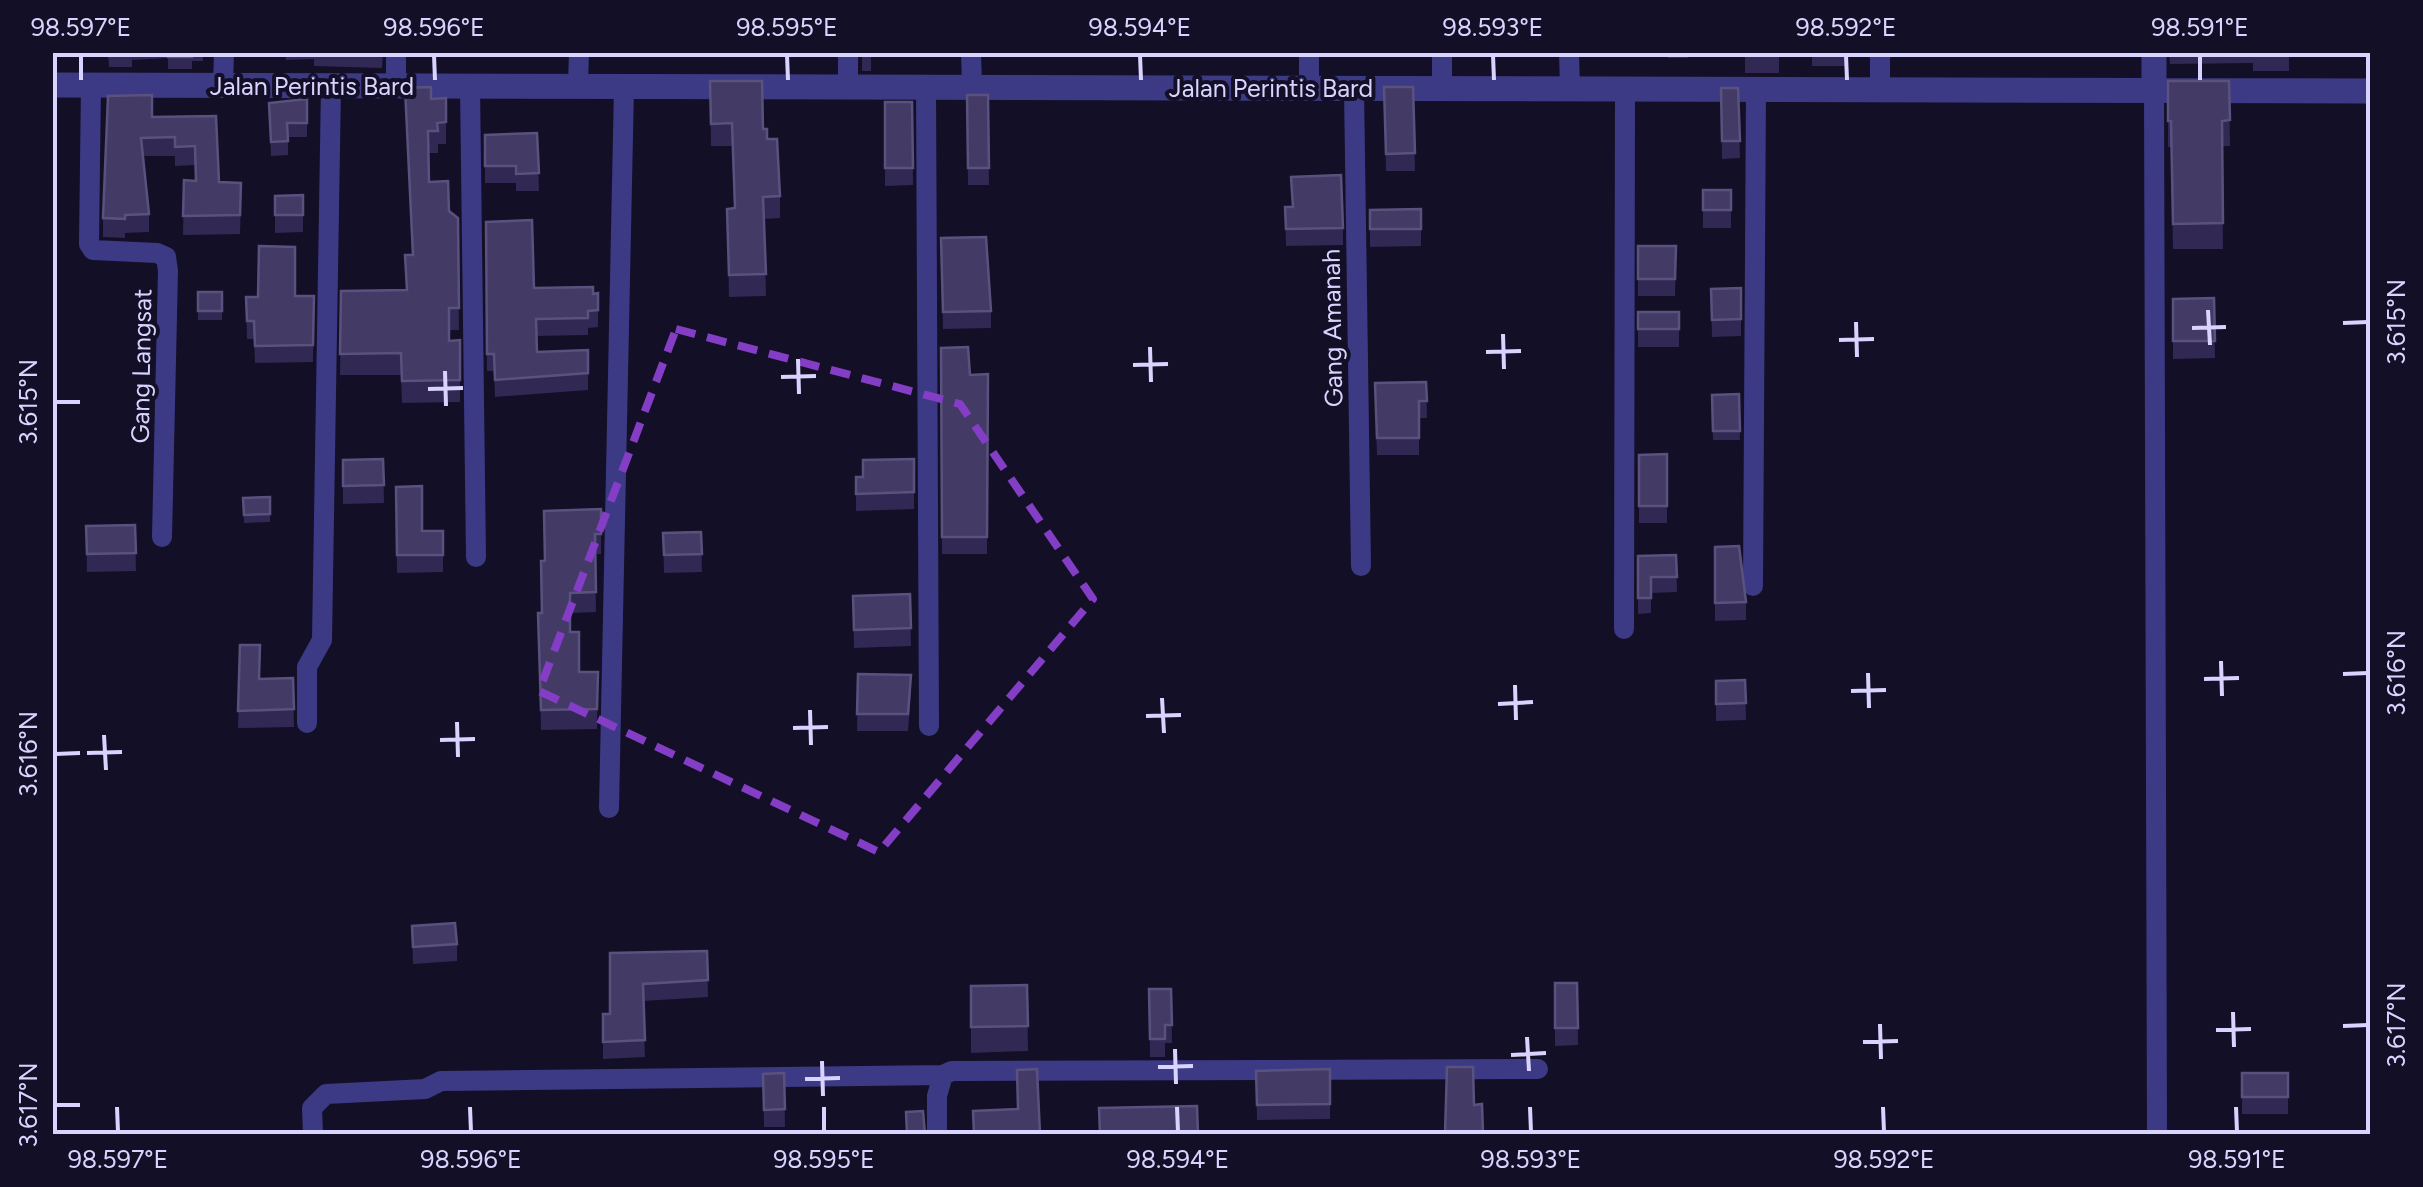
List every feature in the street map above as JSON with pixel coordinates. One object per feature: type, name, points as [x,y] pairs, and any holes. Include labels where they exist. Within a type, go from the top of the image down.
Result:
[{"type":"street","points":[[223,86],[224,52]]},
{"type":"street","points":[[396,52],[396,86]]},
{"type":"street","points":[[578,86],[579,52]]},
{"type":"street","points":[[848,52],[848,87]]},
{"type":"street","points":[[971,52],[972,88]]},
{"type":"street","points":[[1309,52],[1309,88]]},
{"type":"street","points":[[1442,52],[1442,89]]},
{"type":"street","points":[[1570,52],[1570,89]]},
{"type":"street","points":[[1880,52],[1880,90]]},
{"type":"street","points":[[2154,52],[2157,1134]]},
{"type":"street","name":"Jalan Perintis Bard","points":[[52,85],[2370,91]]},
{"type":"street","name":"Gang Langsat","points":[[91,85],[89,244],[93,250],[157,253],[166,257],[162,537]]},
{"type":"street","points":[[307,723],[307,667],[322,640],[331,86]]},
{"type":"street","points":[[470,86],[476,557]]},
{"type":"street","points":[[610,808],[624,86]]},
{"type":"street","points":[[926,87],[929,726]]},
{"type":"street","name":"Gang Amanah","points":[[1354,88],[1360,566]]},
{"type":"street","points":[[1624,629],[1625,89]]},
{"type":"street","points":[[1753,586],[1756,90]]},
{"type":"street","points":[[312,1134],[312,1108],[326,1094],[425,1089],[441,1081],[943,1075],[952,1070],[1538,1069]]},
{"type":"street","points":[[937,1134],[936,1096],[943,1075]]},
{"type":"highlighted area","points":[[676,329],[960,404],[1093,599],[879,852],[539,691]]},
{"type":"building","points":[[108,52],[132,52],[132,55],[109,56]]},
{"type":"building","points":[[168,52],[192,52],[192,57],[168,57]]},
{"type":"building","points":[[710,81],[762,81],[763,129],[767,129],[767,139],[777,139],[780,196],[763,197],[766,274],[729,275],[727,209],[735,208],[732,123],[711,124]]},
{"type":"building","points":[[2168,81],[2229,81],[2230,120],[2222,121],[2223,223],[2173,224]]},
{"type":"building","points":[[431,87],[431,99],[446,98],[446,122],[437,123],[438,131],[428,131],[429,182],[448,181],[449,211],[458,218],[459,308],[449,308],[449,341],[460,340],[460,380],[402,381],[401,353],[340,354],[341,291],[407,290],[405,255],[413,255],[405,88]]},
{"type":"building","points":[[1384,87],[1413,87],[1415,153],[1386,154]]},
{"type":"building","points":[[1721,88],[1738,88],[1740,141],[1722,141]]},
{"type":"building","points":[[152,95],[152,117],[216,116],[219,182],[241,183],[240,215],[183,216],[184,180],[196,181],[195,146],[175,147],[175,137],[141,138],[149,214],[103,218],[108,96]]},
{"type":"building","points":[[967,95],[988,95],[989,168],[968,168]]},
{"type":"building","points":[[307,99],[307,123],[287,123],[288,141],[271,142],[269,103]]},
{"type":"building","points":[[885,102],[912,102],[913,168],[885,168]]},
{"type":"building","points":[[537,133],[539,173],[516,174],[516,166],[485,166],[485,135]]},
{"type":"building","points":[[1341,175],[1343,228],[1286,229],[1285,207],[1293,207],[1291,177]]},
{"type":"building","points":[[1703,190],[1731,190],[1731,210],[1703,210]]},
{"type":"building","points":[[303,195],[303,215],[275,215],[275,196]]},
{"type":"building","points":[[1421,209],[1421,229],[1370,229],[1370,210]]},
{"type":"building","points":[[532,220],[534,288],[593,287],[593,294],[598,293],[598,310],[588,311],[588,318],[536,319],[537,352],[588,350],[588,373],[495,380],[494,354],[487,354],[486,222]]},
{"type":"building","points":[[986,237],[991,311],[943,312],[941,238]]},
{"type":"building","points":[[259,246],[295,247],[295,296],[314,296],[313,345],[255,346],[254,321],[247,321],[246,297],[258,297]]},
{"type":"building","points":[[1638,246],[1676,246],[1675,279],[1638,279]]},
{"type":"building","points":[[1741,288],[1741,319],[1712,320],[1711,289]]},
{"type":"building","points":[[198,292],[222,292],[222,311],[198,311]]},
{"type":"building","points":[[2214,298],[2215,341],[2173,341],[2173,299]]},
{"type":"building","points":[[1638,312],[1679,312],[1679,329],[1638,329]]},
{"type":"building","points":[[968,347],[970,375],[988,374],[987,537],[942,537],[941,348]]},
{"type":"building","points":[[1426,382],[1427,401],[1419,401],[1419,438],[1377,438],[1375,383]]},
{"type":"building","points":[[1739,394],[1740,431],[1713,431],[1712,395]]},
{"type":"building","points":[[1667,454],[1667,506],[1639,506],[1639,455]]},
{"type":"building","points":[[383,459],[384,485],[343,486],[343,460]]},
{"type":"building","points":[[914,459],[914,492],[856,494],[856,477],[863,477],[863,460]]},
{"type":"building","points":[[422,486],[422,531],[443,531],[443,555],[397,555],[396,487]]},
{"type":"building","points":[[270,497],[270,514],[244,515],[243,498]]},
{"type":"building","points":[[601,509],[601,534],[595,534],[596,592],[570,593],[570,632],[579,632],[579,672],[598,672],[597,709],[541,710],[538,613],[542,613],[544,511]]},
{"type":"building","points":[[135,525],[136,553],[87,554],[86,526]]},
{"type":"building","points":[[701,532],[702,554],[664,555],[663,533]]},
{"type":"building","points":[[1739,546],[1746,602],[1715,603],[1715,547]]},
{"type":"building","points":[[1676,555],[1677,577],[1651,577],[1651,598],[1638,598],[1638,556]]},
{"type":"building","points":[[910,594],[911,628],[854,630],[853,596]]},
{"type":"building","points":[[240,645],[260,645],[259,679],[293,678],[294,709],[238,711]]},
{"type":"building","points":[[858,674],[911,675],[908,714],[857,714]]},
{"type":"building","points":[[1745,680],[1746,703],[1716,704],[1716,681]]},
{"type":"building","points":[[455,923],[457,944],[413,947],[412,926]]},
{"type":"building","points":[[707,951],[708,980],[643,984],[645,1040],[603,1042],[603,1014],[610,1014],[610,953]]},
{"type":"building","points":[[1555,983],[1577,983],[1578,1028],[1555,1028]]},
{"type":"building","points":[[1027,985],[1028,1026],[971,1027],[971,986]]},
{"type":"building","points":[[1149,989],[1171,989],[1172,1025],[1165,1025],[1165,1039],[1150,1039]]},
{"type":"building","points":[[1447,1067],[1473,1067],[1474,1105],[1482,1104],[1483,1134],[1445,1134]]},
{"type":"building","points":[[1037,1069],[1040,1134],[974,1134],[973,1111],[1018,1109],[1017,1070]]},
{"type":"building","points":[[1330,1069],[1330,1104],[1257,1105],[1256,1071]]},
{"type":"building","points":[[784,1073],[785,1109],[764,1110],[763,1074]]},
{"type":"building","points":[[2242,1073],[2288,1073],[2288,1097],[2242,1097]]},
{"type":"building","points":[[1197,1106],[1198,1134],[1100,1134],[1099,1108]]},
{"type":"building","points":[[923,1111],[925,1134],[907,1134],[906,1112]]}]
